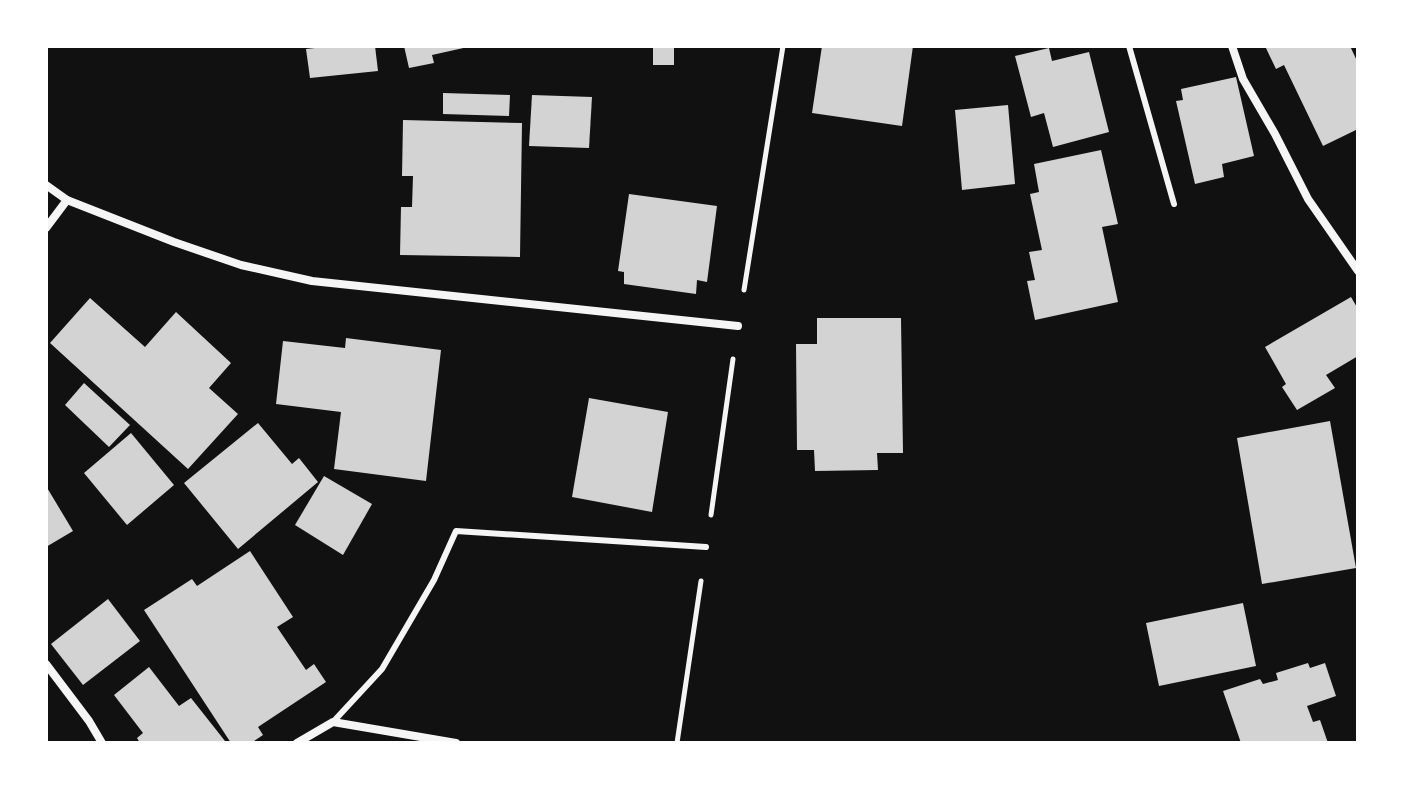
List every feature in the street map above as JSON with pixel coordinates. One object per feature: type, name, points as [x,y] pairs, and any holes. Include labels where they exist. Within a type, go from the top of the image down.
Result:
[{"type":"street","points":[[1232,46],[1243,79],[1308,199],[1358,271]]},
{"type":"street","points":[[46,185],[67,200],[174,242],[241,265],[312,281],[738,326]]},
{"type":"street","points":[[46,228],[67,200]]},
{"type":"street","points":[[46,664],[102,743]]},
{"type":"street","points":[[297,743],[333,722],[456,743]]},
{"type":"lane","points":[[1129,46],[1174,204]]},
{"type":"lane","points":[[333,722],[382,669],[434,580],[456,531],[706,547]]},
{"type":"path","points":[[677,743],[783,46]]},
{"type":"building","points":[[375,46],[378,71],[310,78],[306,49]]},
{"type":"building","points":[[404,46],[468,47],[432,55],[434,63],[409,68]]},
{"type":"building","points":[[653,46],[674,46],[674,65],[653,65]]},
{"type":"building","points":[[822,46],[913,46],[902,126],[812,113]]},
{"type":"building","points":[[1265,46],[1350,46],[1358,63],[1358,129],[1323,146],[1284,65],[1276,69]]},
{"type":"building","points":[[1049,48],[1052,61],[1089,52],[1109,132],[1053,147],[1044,113],[1031,117],[1015,56]]},
{"type":"building","points":[[1236,77],[1254,156],[1222,164],[1224,177],[1195,184],[1176,101],[1183,100],[1181,89]]},
{"type":"building","points":[[443,93],[510,95],[509,116],[443,114]]},
{"type":"building","points":[[532,95],[592,97],[589,148],[529,146]]},
{"type":"building","points":[[1008,105],[1015,184],[962,190],[955,110]]},
{"type":"building","points":[[403,120],[522,123],[520,257],[400,255],[401,207],[412,207],[413,176],[402,176]]},
{"type":"building","points":[[1101,150],[1118,224],[1102,227],[1118,302],[1035,320],[1027,281],[1035,280],[1029,252],[1042,250],[1030,194],[1039,192],[1034,164]]},
{"type":"building","points":[[629,194],[717,206],[707,282],[697,280],[696,294],[624,284],[624,272],[618,271]]},
{"type":"building","points":[[1351,297],[1358,309],[1358,356],[1326,375],[1335,388],[1297,410],[1282,387],[1286,384],[1265,347]]},
{"type":"building","points":[[90,298],[145,347],[176,312],[231,363],[209,388],[238,414],[188,469],[50,343]]},
{"type":"building","points":[[817,318],[901,318],[903,453],[877,453],[878,470],[815,471],[814,450],[797,450],[796,344],[817,344]]},
{"type":"building","points":[[346,338],[441,350],[426,481],[334,469],[341,412],[276,404],[283,341],[345,348]]},
{"type":"building","points":[[84,383],[130,425],[109,447],[65,405]]},
{"type":"building","points":[[589,398],[668,412],[652,512],[572,497]]},
{"type":"building","points":[[1330,421],[1356,568],[1262,584],[1237,438]]},
{"type":"building","points":[[258,423],[292,464],[299,458],[318,482],[238,549],[184,483]]},
{"type":"building","points":[[131,433],[174,485],[127,525],[84,473]]},
{"type":"building","points":[[324,476],[372,504],[343,555],[295,525]]},
{"type":"building","points":[[46,486],[73,531],[46,547]]},
{"type":"building","points":[[250,551],[293,617],[277,627],[306,670],[314,664],[326,682],[258,727],[263,735],[251,743],[231,743],[144,610],[192,579],[197,586]]},
{"type":"building","points":[[108,599],[140,641],[83,685],[51,644]]},
{"type":"building","points":[[1243,603],[1256,666],[1159,686],[1146,623]]},
{"type":"building","points":[[1308,663],[1310,668],[1325,663],[1336,696],[1307,706],[1313,722],[1320,720],[1328,743],[1241,743],[1223,691],[1260,679],[1263,684],[1278,680],[1276,673]]},
{"type":"building","points":[[149,667],[179,706],[191,698],[225,741],[223,743],[140,743],[137,738],[143,733],[114,695]]}]
